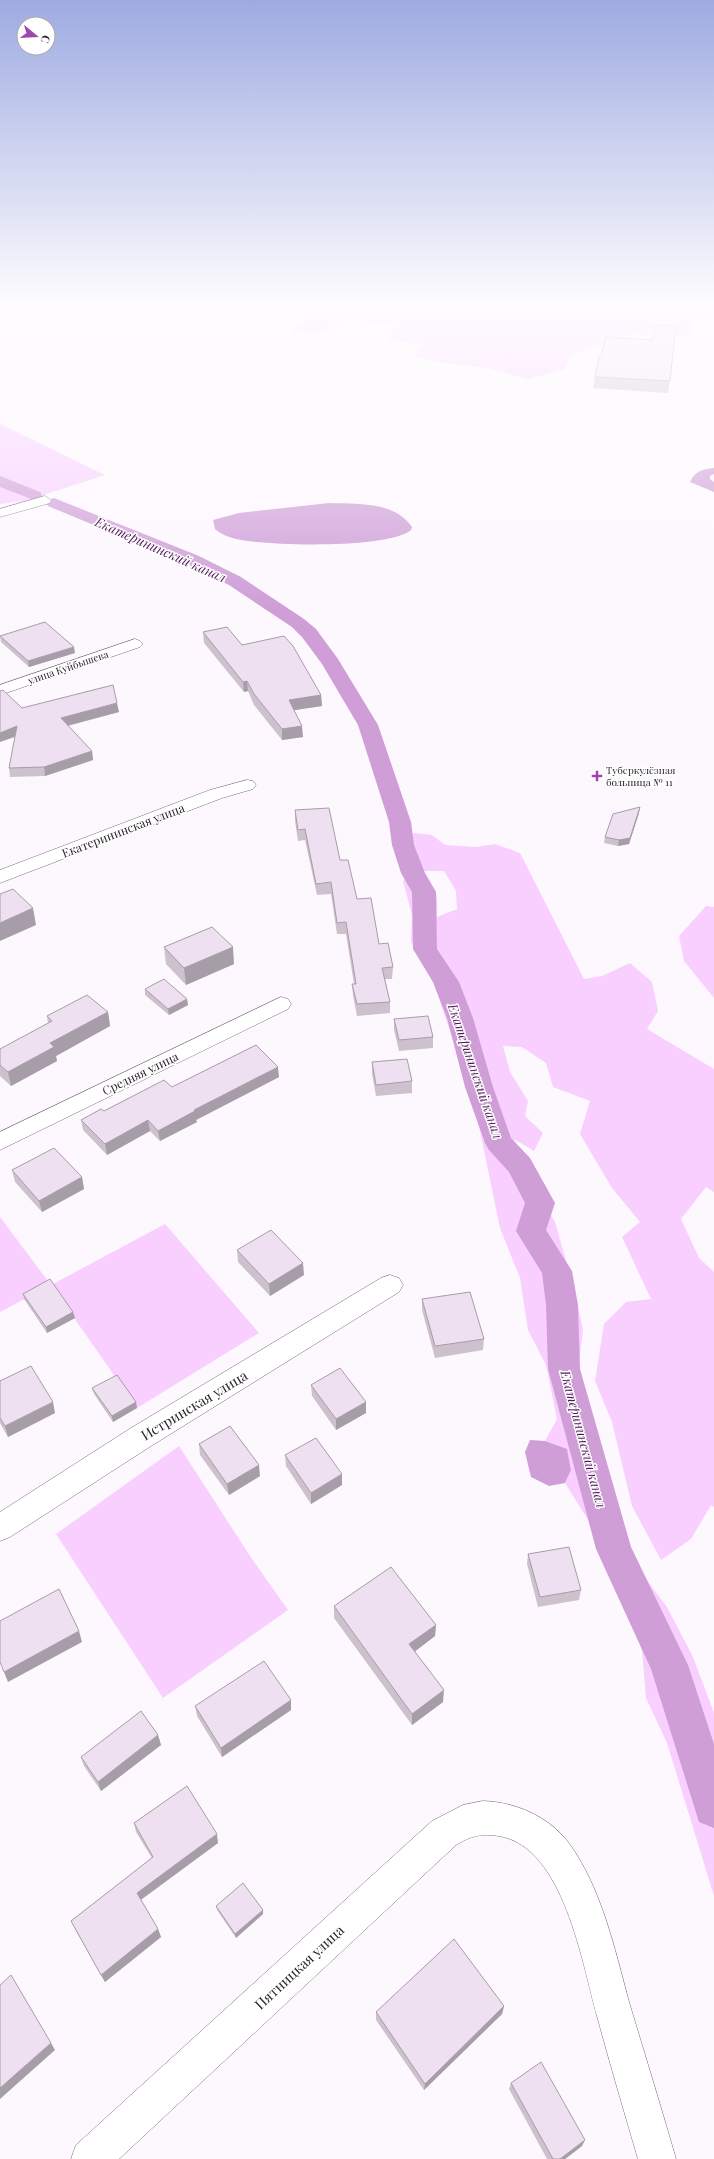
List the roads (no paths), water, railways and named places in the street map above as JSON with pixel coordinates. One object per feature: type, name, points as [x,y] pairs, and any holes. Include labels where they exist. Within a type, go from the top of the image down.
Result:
[{"type":"street","points":[[0,513],[45,500]]},
{"type":"street","name":"улица Куйбышева","points":[[0,690],[135,644]]},
{"type":"street","name":"Екатерининская улица","points":[[0,877],[216,794],[247,785]]},
{"type":"street","name":"Средняя улица","points":[[0,1142],[281,1004]]},
{"type":"street","name":"Истринская улица","points":[[0,1528],[141,1437],[390,1286]]},
{"type":"street","name":"Пятницкая улица","points":[[90,2159],[444,1833],[464,1822],[480,1818],[505,1820],[525,1827],[542,1839],[558,1857],[582,1905],[657,2159]]},
{"type":"waterway","name":"Екатерининский канал","points":[[0,481],[34,495]]},
{"type":"waterway","name":"Екатерининский канал","points":[[54,503],[193,560],[235,581],[298,623],[309,633],[331,663],[368,725],[400,822],[403,845],[413,873],[424,892],[425,949],[446,982],[460,1018],[479,1087],[499,1143],[520,1165],[540,1203],[531,1231],[557,1271],[562,1305],[564,1369],[614,1549],[669,1665],[714,1807]]},
{"type":"place","name":"Туберкулёзная больница № 11","points":[[597,776]]}]
